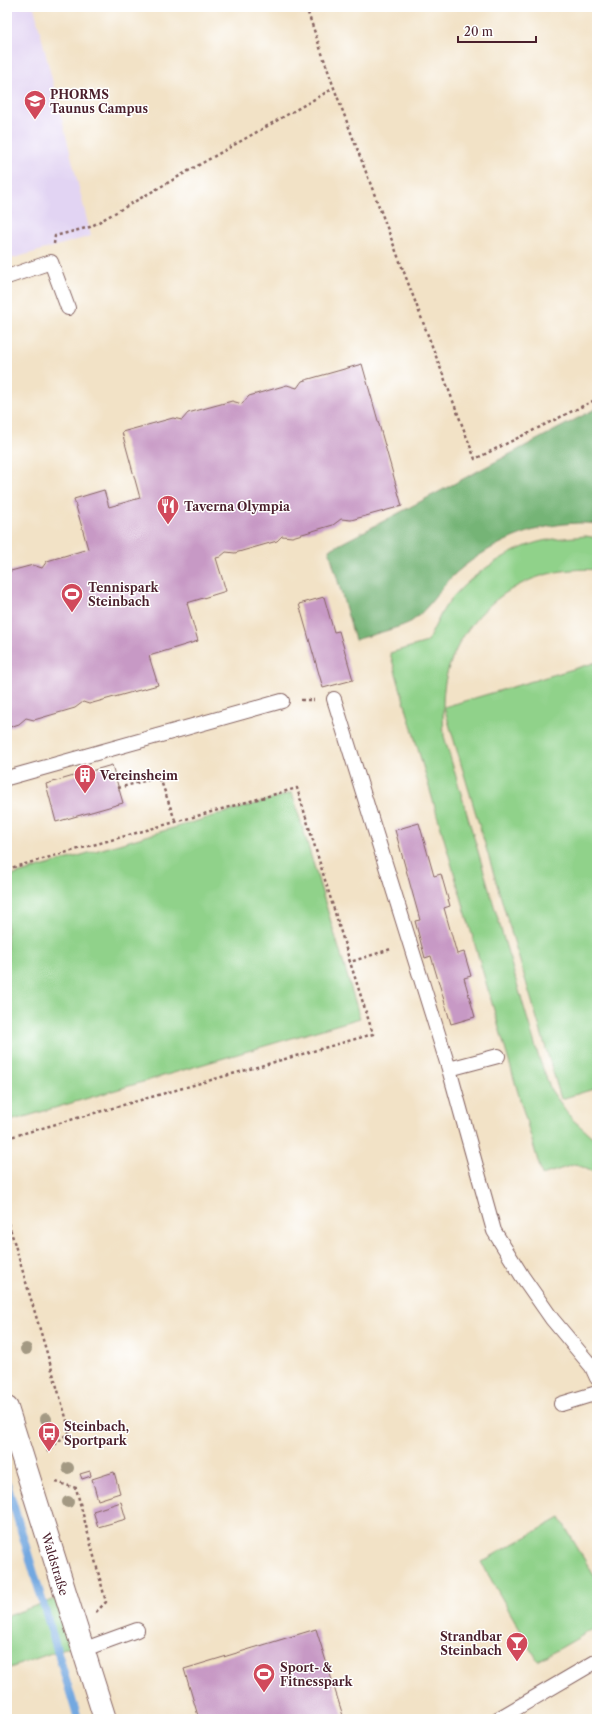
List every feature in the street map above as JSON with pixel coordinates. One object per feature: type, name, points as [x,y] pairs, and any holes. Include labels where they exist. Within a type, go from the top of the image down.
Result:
[{"type":"street","name":"Waldstraße","points":[[7,1408],[105,1719]]},
{"type":"lane","points":[[7,277],[51,262],[68,308]]},
{"type":"lane","points":[[334,699],[449,1069],[494,1231],[526,1282],[552,1319],[592,1367],[597,1378]]},
{"type":"lane","points":[[7,778],[282,701]]},
{"type":"lane","points":[[449,1069],[498,1056]]},
{"type":"lane","points":[[561,1404],[597,1392]]},
{"type":"lane","points":[[82,1650],[137,1630]]},
{"type":"lane","points":[[498,1719],[597,1661]]},
{"type":"path","points":[[306,7],[334,88],[476,459],[597,399]]},
{"type":"path","points":[[51,262],[55,236],[90,227],[334,88]]},
{"type":"path","points":[[282,701],[334,699]]},
{"type":"path","points":[[118,788],[155,778],[161,781],[176,823]]},
{"type":"path","points":[[7,869],[297,788],[373,1034],[7,1138]]},
{"type":"path","points":[[350,962],[410,943]]},
{"type":"path","points":[[7,1218],[70,1431],[47,1453]]},
{"type":"path","points":[[53,1474],[56,1482],[76,1488],[106,1602],[93,1615]]},
{"type":"shaded area","name":"PHORMS Taunus Campus","points":[[7,7],[34,7],[91,236],[7,260]]},
{"type":"green space","points":[[597,408],[597,524],[560,524],[541,528],[505,541],[488,550],[457,572],[424,610],[412,621],[393,629],[355,640],[329,550]]},
{"type":"green space","points":[[586,536],[597,538],[597,570],[573,570],[549,574],[527,581],[506,593],[488,607],[472,624],[459,644],[446,675],[444,692],[444,736],[539,1058],[551,1090],[572,1119],[597,1141],[597,1174],[576,1164],[542,1175],[390,653],[427,642],[442,612],[458,591],[480,572],[505,556],[529,545],[543,541]]},
{"type":"green space","points":[[597,662],[597,1088],[561,1099],[444,707]]},
{"type":"green space","points":[[292,793],[360,1018],[7,1122],[7,877]]},
{"type":"green space","points":[[560,1518],[597,1581],[597,1627],[538,1661],[481,1562]]},
{"type":"green space","points":[[55,1599],[71,1646],[7,1669],[7,1616]]},
{"type":"building","points":[[362,364],[402,506],[351,520],[341,519],[333,525],[292,537],[282,536],[277,541],[235,553],[226,552],[220,557],[216,558],[226,591],[187,603],[198,641],[149,656],[158,685],[89,704],[83,702],[75,708],[34,720],[26,718],[19,724],[7,728],[7,572],[33,565],[42,568],[47,561],[88,549],[74,499],[104,490],[109,507],[140,498],[122,432],[173,418],[182,420],[188,413],[232,401],[242,404],[249,396],[287,385],[297,388],[302,381]]},
{"type":"building","points":[[324,597],[334,632],[339,631],[353,680],[323,688],[299,604]]},
{"type":"building","name":"Vereinsheim","points":[[112,765],[123,803],[56,822],[46,784]]},
{"type":"building","points":[[419,823],[434,876],[441,874],[450,906],[444,908],[457,954],[464,952],[471,976],[464,978],[475,1017],[451,1024],[431,956],[425,958],[415,921],[420,920],[395,830]]},
{"type":"building","points":[[90,1471],[91,1476],[82,1479],[80,1474]]},
{"type":"building","points":[[114,1472],[120,1493],[98,1500],[92,1479]]},
{"type":"building","points":[[121,1502],[126,1519],[98,1527],[93,1511]]},
{"type":"building","name":"Sport- & Fitnesspark","points":[[316,1629],[344,1719],[199,1719],[184,1669]]},
{"type":"waterway","points":[[7,1484],[78,1719]]},
{"type":"place","name":"PHORMS Taunus Campus","points":[[35,120]]},
{"type":"place","name":"Taverna Olympia","points":[[168,526]]},
{"type":"place","name":"Tennispark Steinbach","points":[[72,614]]},
{"type":"place","name":"Vereinsheim","points":[[85,794]]},
{"type":"place","name":"Steinbach, Sportpark","points":[[49,1452]]},
{"type":"place","name":"Strandbar Steinbach","points":[[517,1662]]},
{"type":"place","name":"Sport- & Fitnesspark","points":[[264,1694]]}]
